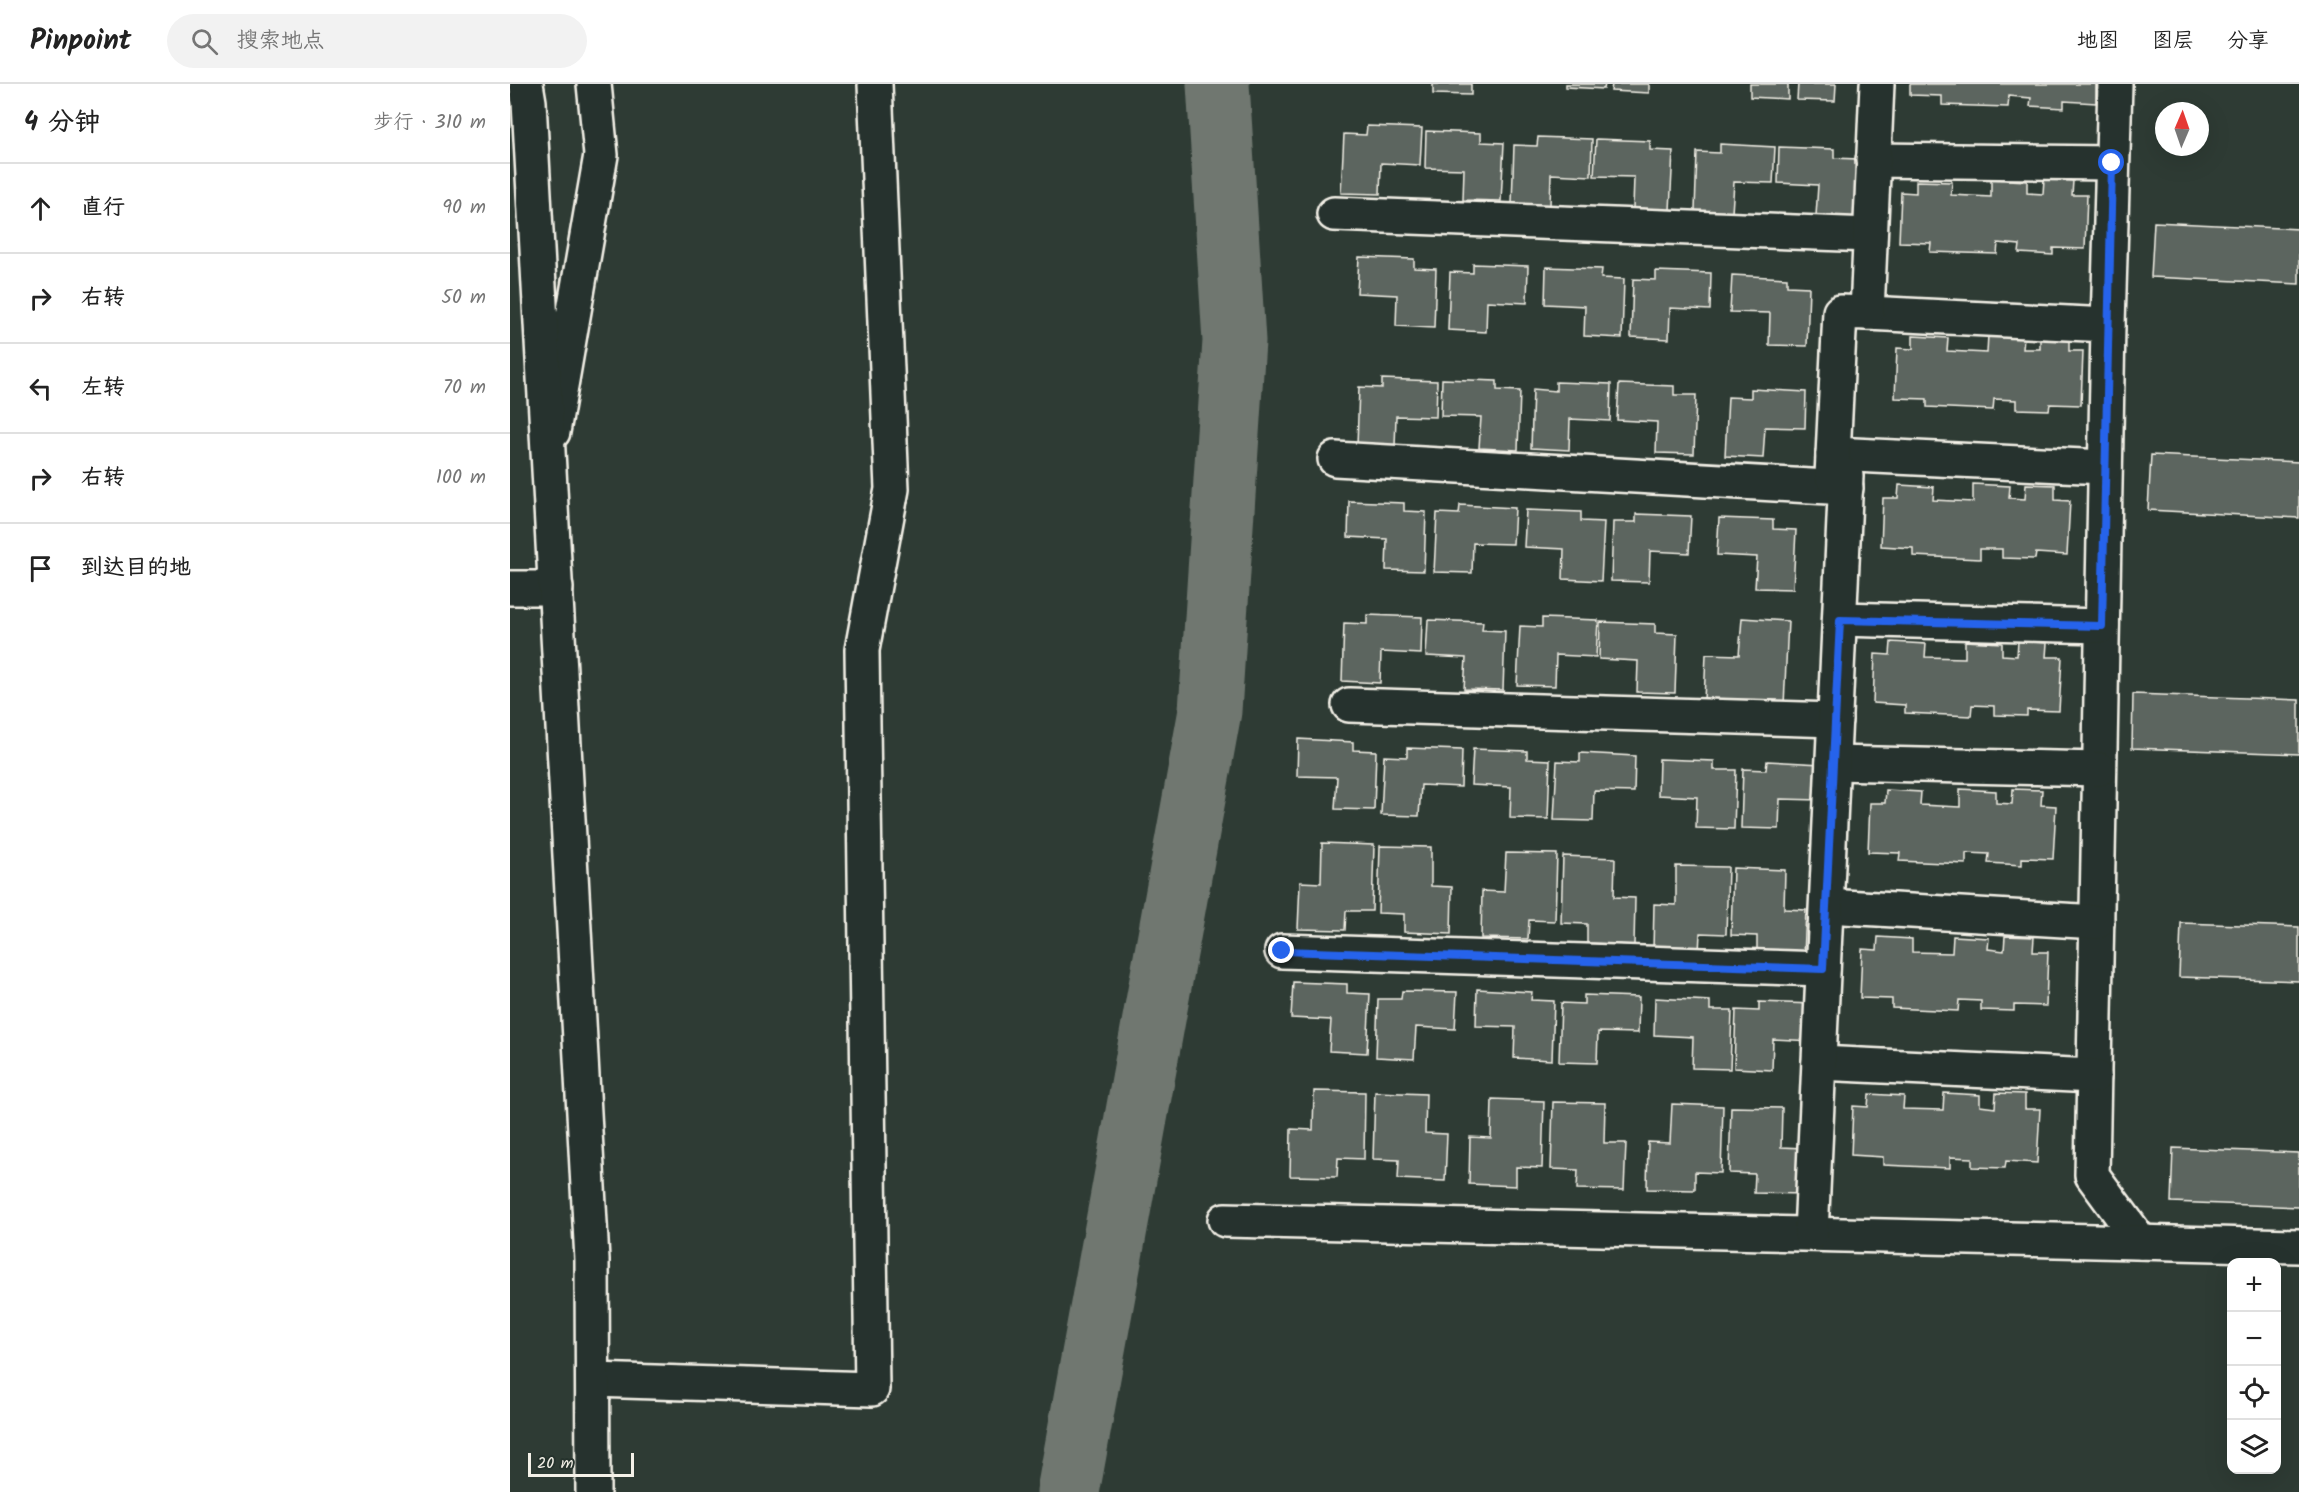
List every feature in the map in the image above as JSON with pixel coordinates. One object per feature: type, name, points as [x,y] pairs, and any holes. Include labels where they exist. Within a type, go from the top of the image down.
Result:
[{"type":"street","points":[[526,84],[529,102],[592,1260],[593,1492]]},
{"type":"street","points":[[549,460],[601,155],[594,84]]},
{"type":"street","points":[[593,1380],[872,1389],[862,650],[892,489],[875,84]]},
{"type":"street","points":[[1867,313],[1877,84]]},
{"type":"street","points":[[2115,84],[2105,467],[2092,1175],[2141,1242]]},
{"type":"street","points":[[1874,160],[2112,163]]},
{"type":"street","points":[[1334,214],[1870,235]]},
{"type":"street","points":[[1811,1234],[1846,488],[1846,476],[1832,476],[1840,312],[2108,325]]},
{"type":"street","points":[[1833,454],[2105,467]]},
{"type":"street","points":[[1335,459],[1846,488]]},
{"type":"street","points":[[510,588],[556,588]]},
{"type":"street","points":[[1840,620],[2102,626]]},
{"type":"street","points":[[1350,705],[1835,720]]},
{"type":"street","points":[[1833,762],[2099,770]]},
{"type":"street","points":[[1827,906],[2097,922]]},
{"type":"street","points":[[1282,951],[1823,969]]},
{"type":"street","points":[[1819,1063],[2094,1076]]},
{"type":"street","points":[[1225,1220],[2299,1246]]},
{"type":"building","points":[[1433,84],[1471,84],[1471,95],[1433,94]]},
{"type":"building","points":[[1566,84],[1605,84],[1604,89],[1566,87]]},
{"type":"building","points":[[1612,84],[1649,84],[1649,93],[1611,91]]},
{"type":"building","points":[[1750,84],[1788,84],[1788,99],[1750,97]]},
{"type":"building","points":[[1798,84],[1836,84],[1835,101],[1797,100]]},
{"type":"building","points":[[1910,84],[2096,84],[2096,103],[2064,101],[2064,108],[2030,106],[2031,98],[2009,96],[2008,107],[1942,105],[1942,96],[1910,95]]},
{"type":"building","points":[[1367,126],[1422,128],[1420,165],[1381,163],[1380,194],[1341,193],[1344,134],[1366,135]]},
{"type":"building","points":[[1426,131],[1481,133],[1481,142],[1504,143],[1501,201],[1463,200],[1464,169],[1425,168]]},
{"type":"building","points":[[1538,137],[1592,139],[1591,176],[1551,174],[1550,205],[1512,204],[1514,145],[1537,146]]},
{"type":"building","points":[[1596,139],[1650,141],[1650,150],[1673,151],[1670,210],[1633,208],[1634,177],[1594,176]]},
{"type":"building","points":[[1720,144],[1775,147],[1773,183],[1734,182],[1732,213],[1695,211],[1697,152],[1720,153]]},
{"type":"building","points":[[1779,147],[1834,149],[1834,158],[1857,159],[1854,217],[1816,216],[1818,185],[1778,183]]},
{"type":"building","points":[[1991,179],[2027,181],[2027,193],[2043,194],[2044,179],[2073,181],[2072,195],[2087,195],[2085,249],[2053,248],[2053,255],[2019,253],[2020,245],[1998,243],[1997,254],[1930,252],[1931,243],[1899,242],[1901,192],[1916,193],[1916,181],[1952,182],[1951,195],[1991,197]]},
{"type":"building","points":[[2154,222],[2299,229],[2299,284],[2151,277]]},
{"type":"building","points":[[1359,257],[1414,259],[1414,268],[1436,269],[1434,328],[1396,326],[1397,295],[1357,293]]},
{"type":"building","points":[[1473,264],[1528,266],[1527,303],[1487,301],[1486,332],[1448,330],[1450,272],[1473,273]]},
{"type":"building","points":[[1546,267],[1602,269],[1601,278],[1624,279],[1622,338],[1584,336],[1585,306],[1545,304]]},
{"type":"building","points":[[1656,271],[1711,273],[1710,310],[1670,308],[1669,339],[1631,337],[1633,279],[1656,280]]},
{"type":"building","points":[[1732,275],[1787,278],[1787,286],[1809,287],[1807,346],[1769,345],[1770,313],[1730,312]]},
{"type":"building","points":[[1988,335],[2024,336],[2023,349],[2040,349],[2040,335],[2069,336],[2069,351],[2083,351],[2081,405],[2050,404],[2049,410],[2016,409],[2016,400],[1994,399],[1993,410],[1927,407],[1927,399],[1895,398],[1897,348],[1913,349],[1913,336],[1948,338],[1947,351],[1987,353]]},
{"type":"building","points":[[1382,379],[1437,381],[1436,417],[1396,416],[1395,447],[1357,446],[1359,387],[1382,388]]},
{"type":"building","points":[[1442,379],[1497,381],[1497,390],[1520,391],[1518,450],[1479,448],[1481,417],[1441,416]]},
{"type":"building","points":[[1556,382],[1611,384],[1610,421],[1570,419],[1569,450],[1531,448],[1533,389],[1556,391]]},
{"type":"building","points":[[1619,384],[1674,386],[1674,395],[1696,395],[1694,454],[1656,453],[1657,422],[1617,420]]},
{"type":"building","points":[[1751,389],[1806,392],[1805,428],[1765,427],[1763,458],[1725,456],[1728,397],[1751,398]]},
{"type":"building","points":[[2151,455],[2299,462],[2299,518],[2148,510]]},
{"type":"building","points":[[1973,484],[2010,486],[2009,498],[2025,499],[2026,484],[2055,485],[2055,500],[2070,501],[2067,555],[2036,553],[2035,559],[2002,558],[2002,549],[1980,549],[1980,559],[1913,556],[1913,548],[1881,546],[1883,498],[1898,498],[1899,485],[1934,487],[1933,500],[1973,502]]},
{"type":"building","points":[[1349,501],[1404,503],[1404,511],[1426,512],[1424,571],[1386,570],[1387,539],[1348,537]]},
{"type":"building","points":[[1460,505],[1515,508],[1513,544],[1473,543],[1472,573],[1434,572],[1437,513],[1459,514]]},
{"type":"building","points":[[1526,510],[1581,512],[1581,521],[1604,522],[1601,581],[1563,579],[1564,549],[1524,547]]},
{"type":"building","points":[[1636,514],[1691,516],[1689,553],[1650,551],[1649,582],[1611,581],[1613,522],[1636,522]]},
{"type":"building","points":[[1719,518],[1773,520],[1773,529],[1796,530],[1793,589],[1755,588],[1757,557],[1717,555]]},
{"type":"building","points":[[1367,615],[1422,617],[1421,654],[1381,652],[1380,683],[1342,681],[1344,623],[1367,624]]},
{"type":"building","points":[[1542,618],[1598,620],[1596,657],[1556,655],[1555,686],[1517,685],[1520,626],[1542,627]]},
{"type":"building","points":[[1742,618],[1788,621],[1784,705],[1704,701],[1706,654],[1739,655]]},
{"type":"building","points":[[1428,620],[1483,622],[1482,630],[1505,631],[1503,690],[1464,689],[1466,658],[1426,656]]},
{"type":"building","points":[[1600,622],[1655,624],[1655,633],[1677,634],[1675,693],[1637,692],[1638,661],[1599,659]]},
{"type":"building","points":[[1965,641],[2002,643],[2002,655],[2017,656],[2018,641],[2047,643],[2046,657],[2062,657],[2059,711],[2027,710],[2027,716],[1994,715],[1994,706],[1972,705],[1971,716],[1905,713],[1905,705],[1873,703],[1875,654],[1890,655],[1891,642],[1926,644],[1925,657],[1965,658]]},
{"type":"building","points":[[2133,694],[2299,700],[2299,754],[2132,748]]},
{"type":"building","points":[[1298,739],[1353,742],[1353,750],[1376,751],[1374,810],[1335,809],[1337,777],[1297,776]]},
{"type":"building","points":[[1407,748],[1462,750],[1461,787],[1421,785],[1419,816],[1381,815],[1384,756],[1407,757]]},
{"type":"building","points":[[1473,749],[1527,751],[1527,759],[1550,760],[1548,819],[1510,818],[1511,787],[1471,785]]},
{"type":"building","points":[[1580,753],[1635,756],[1634,792],[1594,791],[1593,821],[1554,820],[1557,761],[1580,762]]},
{"type":"building","points":[[1659,759],[1714,761],[1714,770],[1736,770],[1734,829],[1696,828],[1697,797],[1658,795]]},
{"type":"building","points":[[1767,761],[1821,764],[1820,800],[1780,799],[1779,829],[1741,828],[1743,769],[1766,770]]},
{"type":"building","points":[[1960,789],[1996,791],[1996,803],[2012,804],[2013,789],[2042,790],[2041,805],[2056,806],[2053,859],[2022,858],[2022,865],[1988,863],[1989,854],[1966,853],[1966,864],[1899,861],[1900,853],[1868,852],[1870,803],[1885,803],[1886,790],[1921,792],[1920,805],[1960,807]]},
{"type":"building","points":[[1322,843],[1374,845],[1372,911],[1346,911],[1345,930],[1298,929],[1300,882],[1321,883]]},
{"type":"building","points":[[1380,846],[1431,847],[1431,886],[1452,887],[1451,934],[1404,932],[1404,914],[1378,913]]},
{"type":"building","points":[[1506,853],[1557,854],[1555,921],[1529,920],[1528,939],[1481,938],[1482,891],[1504,892]]},
{"type":"building","points":[[1563,856],[1615,858],[1614,897],[1635,898],[1634,945],[1587,943],[1587,924],[1561,923]]},
{"type":"building","points":[[1676,866],[1728,867],[1726,934],[1700,933],[1699,952],[1653,951],[1654,904],[1676,905]]},
{"type":"building","points":[[1733,868],[1785,870],[1784,909],[1806,910],[1804,956],[1757,955],[1757,936],[1731,935]]},
{"type":"building","points":[[2181,923],[2299,927],[2299,981],[2179,977]]},
{"type":"building","points":[[1953,936],[1989,938],[1988,949],[2004,951],[2005,936],[2034,937],[2033,952],[2048,952],[2046,1006],[2014,1005],[2014,1011],[1981,1010],[1981,1001],[1959,1000],[1958,1011],[1892,1008],[1892,999],[1860,998],[1862,949],[1877,950],[1878,937],[1912,939],[1912,952],[1952,953]]},
{"type":"building","points":[[1293,982],[1347,984],[1347,993],[1370,994],[1367,1053],[1329,1051],[1331,1020],[1291,1018]]},
{"type":"building","points":[[1477,989],[1532,992],[1531,1000],[1554,1001],[1552,1060],[1514,1058],[1515,1027],[1476,1026]]},
{"type":"building","points":[[1402,991],[1457,992],[1455,1029],[1416,1027],[1414,1059],[1376,1057],[1378,999],[1401,999]]},
{"type":"building","points":[[1584,995],[1639,997],[1638,1033],[1598,1032],[1597,1063],[1559,1062],[1561,1003],[1584,1004]]},
{"type":"building","points":[[1655,998],[1710,1001],[1710,1010],[1732,1010],[1730,1069],[1692,1068],[1693,1037],[1654,1035]]},
{"type":"building","points":[[1759,1002],[1814,1004],[1813,1041],[1773,1039],[1772,1070],[1734,1068],[1736,1010],[1759,1011]]},
{"type":"building","points":[[1314,1091],[1365,1092],[1364,1159],[1338,1158],[1337,1177],[1290,1176],[1291,1129],[1313,1130]]},
{"type":"building","points":[[1375,1092],[1426,1094],[1425,1133],[1447,1134],[1445,1181],[1398,1179],[1399,1160],[1373,1159]]},
{"type":"building","points":[[1944,1093],[1980,1095],[1980,1106],[1995,1108],[1996,1093],[2025,1094],[2025,1109],[2040,1109],[2037,1163],[2006,1161],[2005,1168],[1972,1167],[1972,1158],[1950,1157],[1950,1168],[1883,1165],[1883,1157],[1851,1155],[1853,1106],[1868,1107],[1869,1094],[1904,1096],[1903,1109],[1943,1110]]},
{"type":"building","points":[[1492,1099],[1544,1101],[1542,1168],[1516,1167],[1516,1186],[1469,1184],[1470,1137],[1491,1138]]},
{"type":"building","points":[[1553,1102],[1605,1103],[1604,1143],[1626,1143],[1624,1190],[1577,1189],[1578,1170],[1551,1169]]},
{"type":"building","points":[[1672,1104],[1723,1106],[1721,1173],[1695,1172],[1695,1190],[1647,1189],[1648,1142],[1670,1143]]},
{"type":"building","points":[[1731,1107],[1782,1108],[1781,1147],[1803,1148],[1802,1194],[1754,1193],[1755,1174],[1729,1173]]},
{"type":"building","points":[[2173,1148],[2299,1153],[2299,1207],[2171,1202]]},
{"type":"waterway","points":[[1068,1492],[1210,711],[1234,341],[1218,84]]},
{"type":"route","points":[[1282,951],[1823,969],[1840,620],[2102,626],[2112,163]]}]
